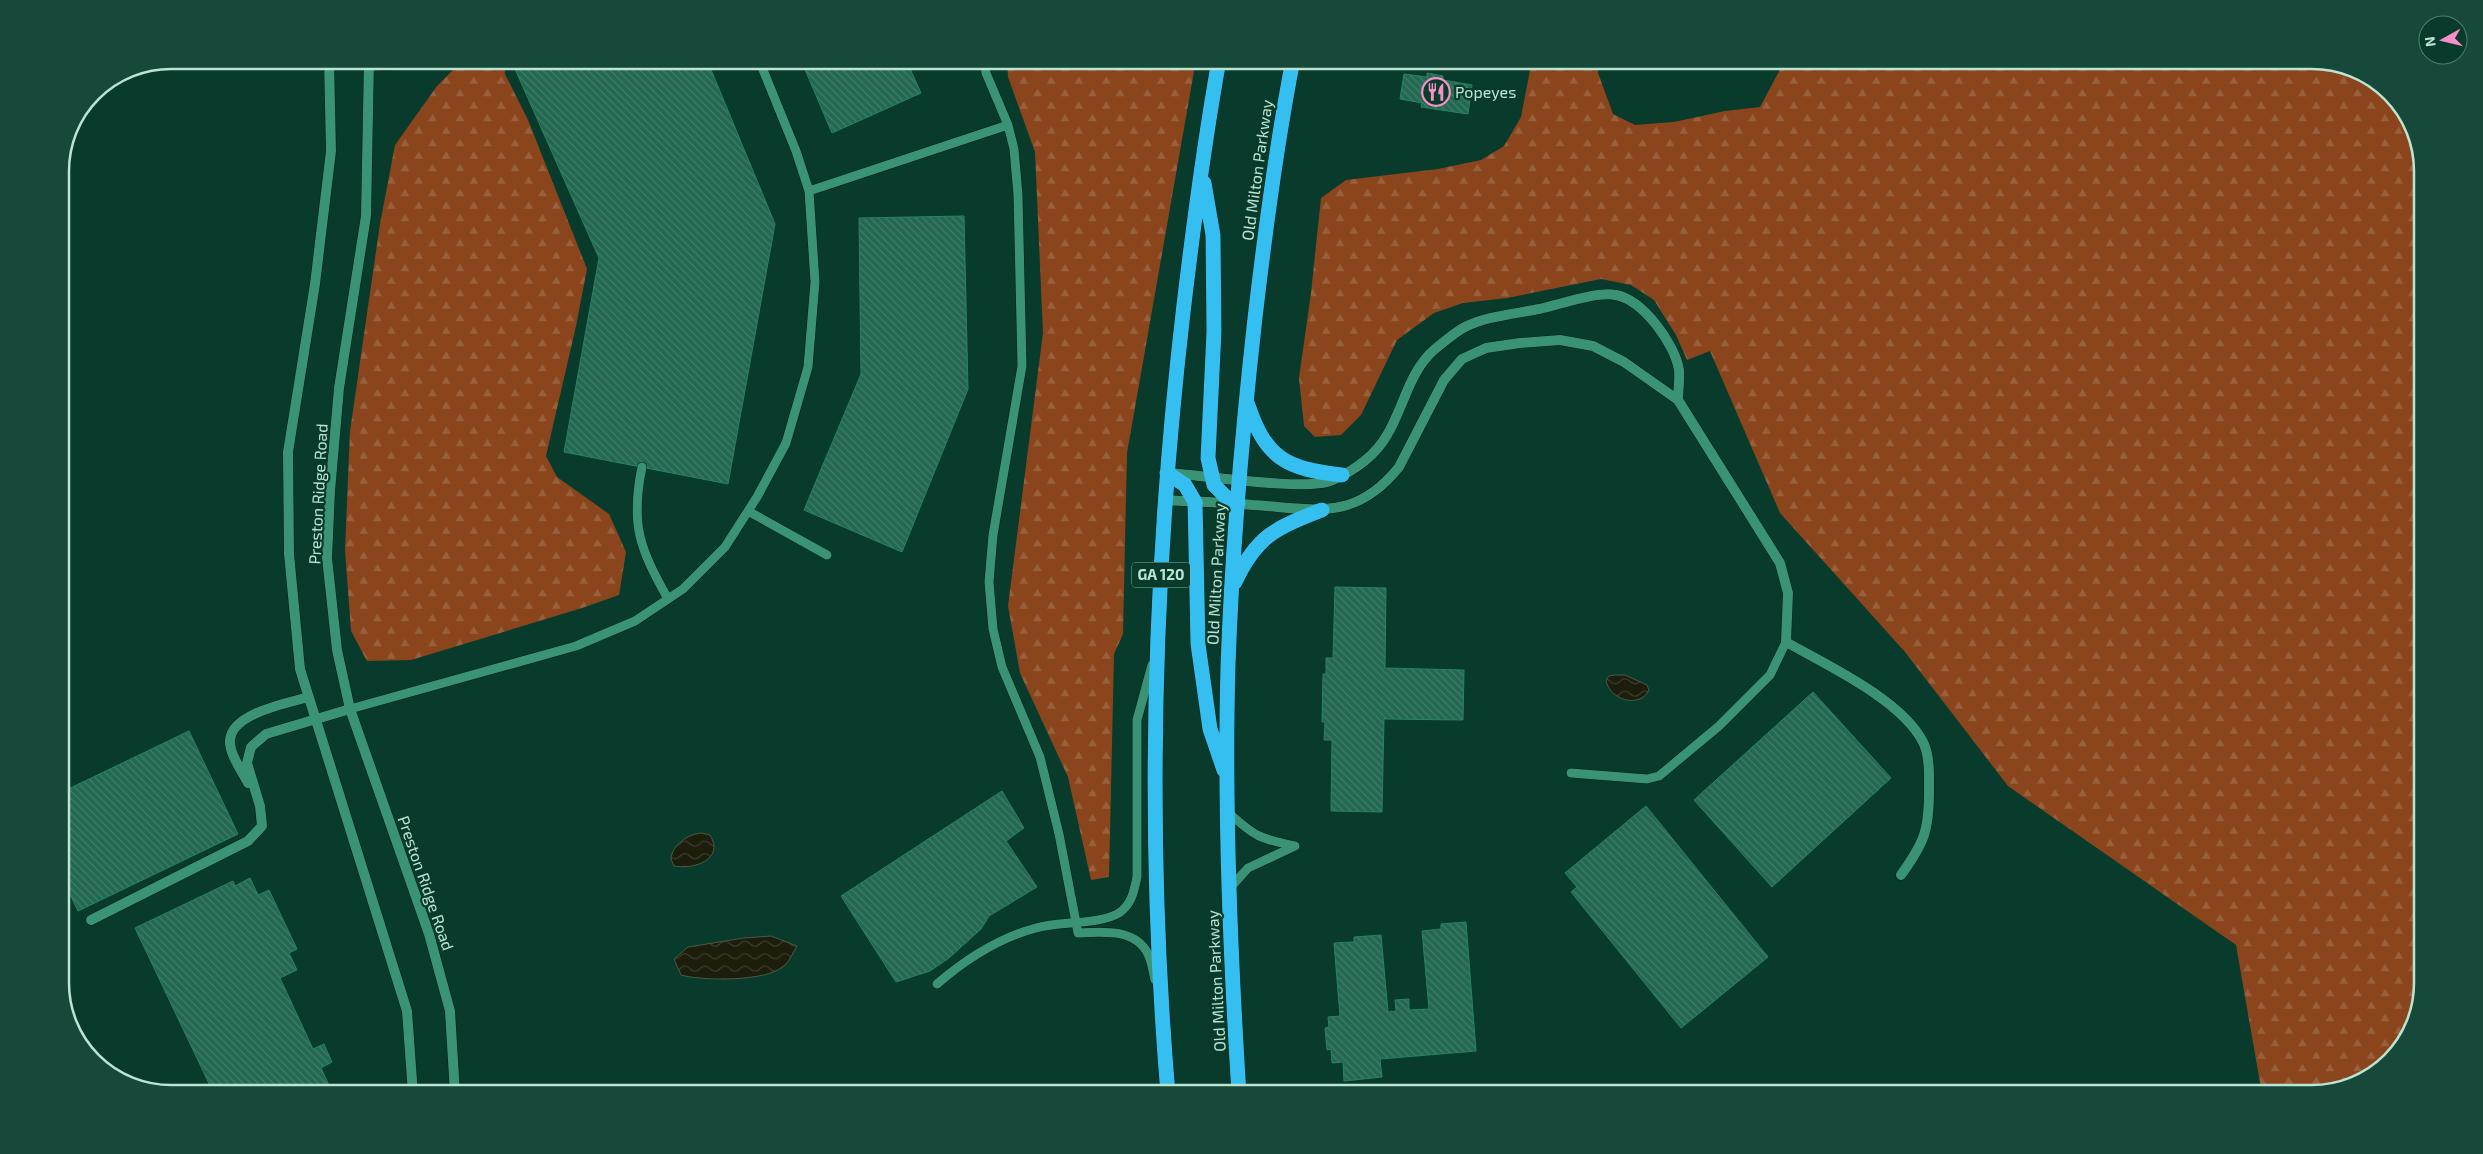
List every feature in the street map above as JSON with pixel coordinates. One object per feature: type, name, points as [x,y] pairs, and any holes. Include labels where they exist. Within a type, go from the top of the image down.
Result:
[{"type":"highway","name":"GA 120","points":[[1167,1085],[1161,1003],[1156,756],[1164,500],[1201,167],[1217,69]]},
{"type":"highway","name":"Old Milton Parkway","points":[[1239,1085],[1230,888],[1228,781],[1228,669],[1232,588],[1246,399],[1269,197],[1290,69]]},
{"type":"highway","points":[[1201,167],[1213,235],[1214,331],[1207,439],[1211,476],[1220,492],[1238,504]]},
{"type":"highway","points":[[1246,399],[1261,438],[1272,451],[1298,467],[1342,475]]},
{"type":"highway","points":[[1167,473],[1185,485],[1195,502],[1198,644],[1210,729],[1228,781]]},
{"type":"highway","points":[[1232,588],[1245,562],[1260,541],[1282,526],[1322,510]]},
{"type":"highway","points":[[1166,1071],[1171,1085]]},
{"type":"street","name":"Preston Ridge Road","points":[[329,69],[331,151],[315,284],[288,452],[289,554],[300,669],[407,1011],[412,1085]]},
{"type":"street","name":"Preston Ridge Road","points":[[370,69],[366,216],[339,388],[330,491],[327,558],[338,650],[350,709],[429,934],[450,1011],[454,1085]]},
{"type":"street","points":[[1167,473],[1320,484],[1342,475],[1367,461],[1388,434],[1411,380],[1433,350],[1465,327],[1492,319],[1596,296],[1616,294],[1634,301],[1649,316],[1667,340],[1679,369],[1678,400]]},
{"type":"street","points":[[1164,500],[1322,510],[1350,505],[1361,500],[1390,479],[1399,467],[1444,380],[1462,359],[1486,348],[1560,340],[1593,346],[1624,362],[1678,400],[1780,563],[1788,593],[1786,642],[1886,702],[1910,721],[1924,744],[1929,771],[1928,830],[1919,851],[1901,875]]},
{"type":"street","points":[[260,806],[232,749],[232,733],[241,721],[251,716],[309,697]]},
{"type":"street","points":[[91,920],[248,841],[262,826],[260,806],[247,763],[251,747],[266,734],[350,709]]},
{"type":"lane","points":[[350,709],[576,646],[635,621],[683,589],[725,547],[786,443],[808,367],[815,282],[809,191],[796,151],[763,69]]},
{"type":"lane","points":[[985,69],[1008,125],[1014,149],[1018,195],[1022,366],[993,535],[989,582],[993,629],[1002,667],[1040,757],[1060,834],[1078,933],[1123,934],[1138,941],[1148,954],[1161,1003]]},
{"type":"lane","points":[[809,191],[1008,125]]},
{"type":"lane","points":[[642,467],[637,500],[638,531],[646,559],[668,599]]},
{"type":"lane","points":[[748,510],[826,555]]},
{"type":"lane","points":[[1571,772],[1647,779],[1659,776],[1719,726],[1770,675],[1786,642]]},
{"type":"lane","points":[[936,984],[965,960],[995,943],[1036,928],[1076,921],[1104,920],[1120,912],[1132,899],[1137,876],[1137,720],[1158,645]]},
{"type":"lane","points":[[1229,814],[1253,834],[1268,840],[1295,846],[1248,868],[1230,888]]},
{"type":"green space","points":[[454,69],[505,69],[505,74],[528,120],[587,269],[546,456],[557,477],[609,514],[626,552],[619,595],[411,660],[367,661],[351,631],[345,550],[350,431],[380,224],[395,145],[437,86]]},
{"type":"green space","points":[[1008,69],[1194,69],[1127,453],[1123,634],[1114,654],[1109,877],[1091,880],[1068,777],[1020,673],[1008,606],[1043,333],[1035,152],[1008,77]]},
{"type":"green space","points":[[1530,69],[1598,69],[1613,114],[1635,125],[1674,122],[1725,111],[1760,107],[1780,69],[2313,69],[2351,76],[2363,82],[2389,103],[2404,125],[2409,138],[2414,164],[2414,984],[2407,1022],[2397,1040],[2380,1060],[2358,1075],[2339,1082],[2313,1085],[2260,1085],[2236,945],[2008,786],[1905,652],[1780,513],[1710,351],[1687,360],[1676,335],[1654,300],[1631,285],[1601,279],[1507,298],[1463,303],[1434,313],[1397,340],[1361,415],[1341,435],[1315,437],[1304,426],[1299,378],[1311,293],[1321,198],[1346,180],[1438,169],[1481,160],[1504,146],[1521,117]]},
{"type":"water","points":[[1625,675],[1647,685],[1649,690],[1645,696],[1639,699],[1625,700],[1613,693],[1608,687],[1606,680],[1609,676]]},
{"type":"water","points":[[701,833],[710,835],[714,843],[714,851],[710,856],[698,864],[682,867],[674,866],[671,859],[674,849],[686,838]]},
{"type":"water","points":[[771,936],[797,946],[784,966],[763,975],[734,979],[691,977],[681,975],[674,959],[688,947],[744,938]]},
{"type":"building","points":[[515,69],[711,69],[775,224],[728,484],[564,452],[599,258]]},
{"type":"building","points":[[805,69],[910,69],[921,93],[832,133]]},
{"type":"building","name":"Popeyes","points":[[1427,73],[1443,76],[1443,80],[1472,85],[1468,114],[1421,107],[1422,103],[1400,99],[1404,74],[1427,77]]},
{"type":"building","points":[[964,216],[968,389],[902,552],[804,510],[861,374],[859,218]]},
{"type":"building","points":[[1335,587],[1386,588],[1385,668],[1464,670],[1463,720],[1384,719],[1382,812],[1331,811],[1332,740],[1324,740],[1325,722],[1322,722],[1323,674],[1326,674],[1326,658],[1333,658]]},
{"type":"building","points":[[1813,692],[1891,778],[1772,887],[1694,800]]},
{"type":"building","points":[[189,731],[238,834],[78,911],[69,892],[69,789]]},
{"type":"building","points":[[1002,791],[1024,828],[1006,841],[1037,887],[989,916],[981,929],[949,958],[930,971],[896,982],[841,896]]},
{"type":"building","points":[[1646,806],[1768,957],[1681,1028],[1571,892],[1577,887],[1565,873]]},
{"type":"building","points":[[250,878],[258,895],[269,890],[297,949],[289,953],[297,970],[280,978],[313,1049],[324,1044],[332,1062],[321,1068],[329,1085],[210,1085],[135,928],[233,881],[235,886]]},
{"type":"building","points":[[1466,922],[1476,1051],[1380,1059],[1382,1077],[1344,1081],[1343,1062],[1332,1063],[1331,1049],[1327,1050],[1325,1028],[1329,1027],[1328,1017],[1340,1016],[1334,943],[1354,942],[1354,937],[1381,935],[1388,1012],[1396,1011],[1395,1000],[1409,999],[1409,1010],[1429,1009],[1422,931],[1441,929],[1441,924]]},
{"type":"place","name":"Popeyes","points":[[1436,92]]}]
